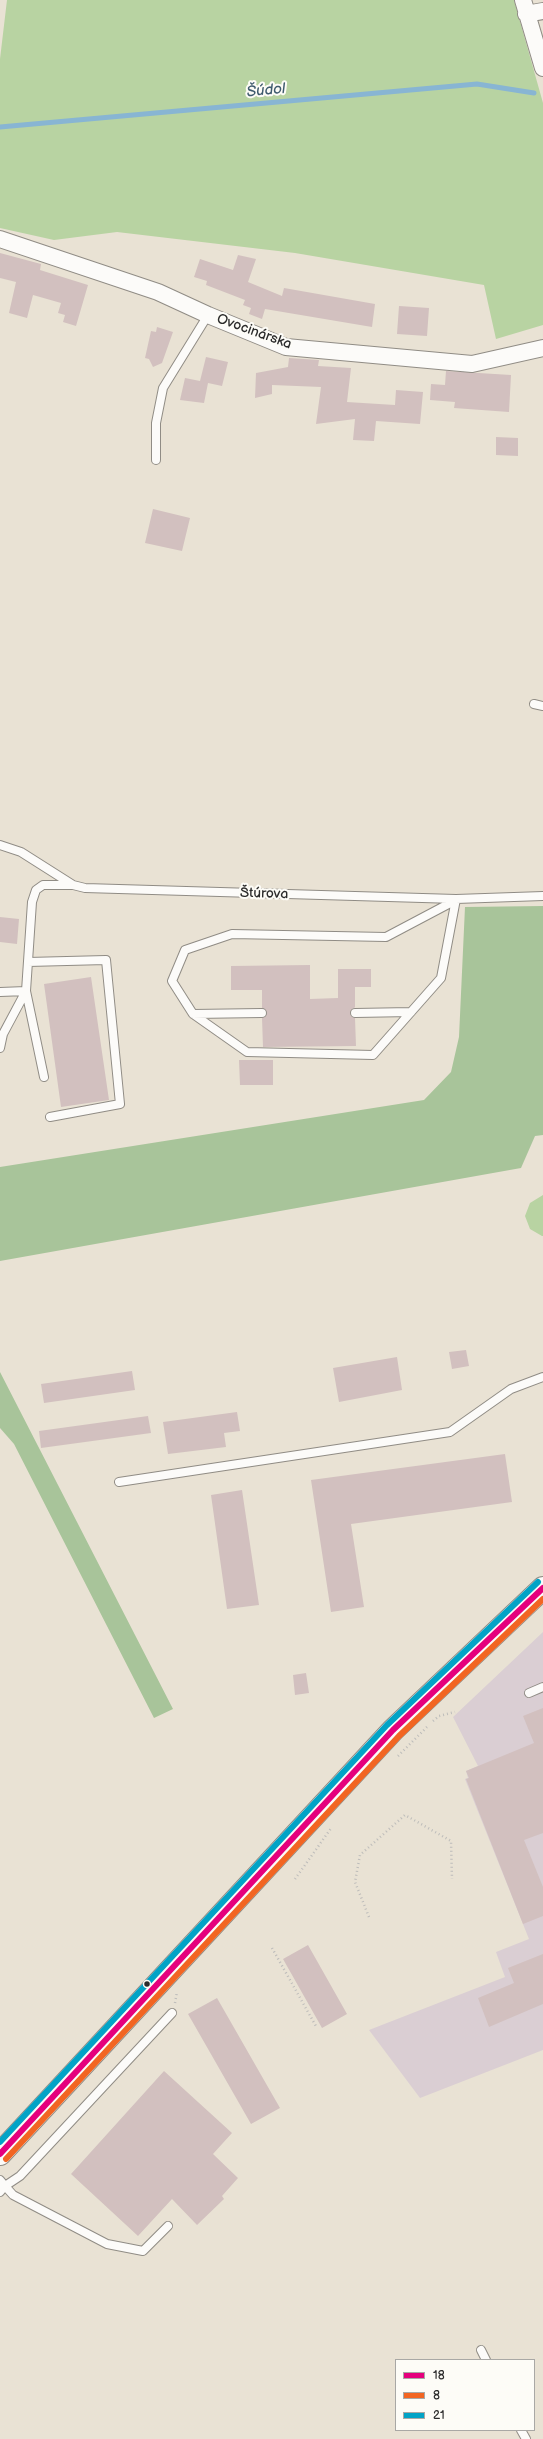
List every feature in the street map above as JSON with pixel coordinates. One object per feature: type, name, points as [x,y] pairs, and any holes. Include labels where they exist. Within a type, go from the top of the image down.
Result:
[{"type":"street","points":[[543,11],[524,7],[543,68]]},
{"type":"street","name":"Ovocinárska","points":[[0,239],[158,292],[208,315],[286,347],[472,364],[543,348]]},
{"type":"street","points":[[0,2154],[393,1730],[543,1588]]},
{"type":"lane","points":[[156,460],[156,423],[163,388],[208,315]]},
{"type":"lane","points":[[534,704],[543,706]]},
{"type":"lane","points":[[0,845],[21,852],[73,885]]},
{"type":"lane","name":"Štúrova","points":[[26,991],[32,902],[36,890],[43,884],[73,885],[85,888],[456,899],[543,896]]},
{"type":"lane","points":[[193,1014],[247,1052],[373,1055],[441,978],[456,899]]},
{"type":"lane","name":"Štúrova","points":[[193,1014],[172,981],[185,950],[232,934],[386,937],[456,899]]},
{"type":"lane","points":[[28,962],[106,960],[120,1104],[50,1117]]},
{"type":"lane","points":[[0,992],[26,991]]},
{"type":"lane","points":[[0,1048],[3,1034],[26,991]]},
{"type":"lane","points":[[26,991],[44,1077]]},
{"type":"lane","points":[[355,1013],[411,1012]]},
{"type":"lane","points":[[193,1014],[262,1013]]},
{"type":"lane","points":[[119,1482],[450,1432],[511,1389],[543,1377]]},
{"type":"lane","points":[[529,1693],[543,1687]]},
{"type":"lane","points":[[168,2226],[143,2251],[107,2244],[19,2198],[2,2186],[20,2176],[172,2013]]},
{"type":"lane","points":[[481,2350],[486,2359]]},
{"type":"path","points":[[397,1757],[439,1716],[455,1712]]},
{"type":"path","points":[[369,1917],[355,1882],[360,1855],[405,1815],[451,1841],[452,1879]]},
{"type":"path","points":[[295,1878],[313,1851],[334,1824]]},
{"type":"path","points":[[272,1948],[317,2028]]},
{"type":"shaded area","points":[[543,1632],[543,2050],[420,2098],[369,2030],[505,1977],[496,1952],[529,1939],[465,1779],[468,1778],[466,1771],[478,1766],[453,1717]]},
{"type":"green space","points":[[7,0],[514,0],[543,103],[543,325],[496,339],[484,285],[295,253],[117,232],[54,240],[0,228],[0,59]]},
{"type":"green space","points":[[543,906],[543,1135],[535,1136],[521,1168],[0,1261],[0,1167],[424,1100],[451,1072],[459,1037],[465,907]]},
{"type":"green space","points":[[543,1195],[542,1236],[530,1229],[525,1216],[530,1203]]},
{"type":"green space","points":[[0,1372],[173,1709],[154,1718],[14,1444],[0,1428]]},
{"type":"building","points":[[0,253],[41,264],[40,270],[88,285],[76,326],[63,322],[65,315],[58,313],[61,303],[33,295],[27,318],[9,313],[16,282],[0,278]]},
{"type":"building","points":[[238,255],[256,259],[248,282],[282,296],[284,288],[375,304],[372,327],[265,309],[262,319],[249,314],[251,308],[243,305],[245,300],[206,285],[207,281],[194,277],[200,259],[233,270]]},
{"type":"building","points":[[399,306],[429,308],[427,336],[397,334]]},
{"type":"building","points":[[157,327],[173,332],[162,363],[153,367],[149,359],[145,358],[151,331],[156,332]]},
{"type":"building","points":[[206,357],[228,362],[222,386],[208,383],[204,403],[180,400],[185,378],[200,381]]},
{"type":"building","points":[[289,358],[319,360],[318,366],[351,368],[347,402],[395,405],[396,390],[423,392],[420,424],[376,421],[374,441],[353,440],[355,419],[316,424],[321,387],[272,385],[272,394],[255,398],[256,373],[288,367]]},
{"type":"building","points":[[446,371],[511,375],[509,412],[454,408],[455,402],[430,400],[431,384],[445,385]]},
{"type":"building","points":[[496,437],[518,438],[518,456],[496,455]]},
{"type":"building","points":[[153,509],[190,518],[182,551],[145,543]]},
{"type":"building","points":[[0,917],[19,919],[17,944],[0,942]]},
{"type":"building","points":[[310,965],[310,999],[338,998],[338,969],[371,969],[371,987],[355,987],[355,1007],[350,1013],[351,1016],[355,1018],[356,1046],[263,1047],[262,1018],[267,1013],[262,1008],[262,990],[231,990],[231,966]]},
{"type":"building","points":[[91,977],[109,1100],[61,1107],[44,984]]},
{"type":"building","points":[[239,1060],[273,1060],[273,1085],[240,1085]]},
{"type":"building","points":[[466,1350],[469,1366],[452,1369],[449,1352]]},
{"type":"building","points":[[397,1357],[402,1390],[339,1402],[333,1368]]},
{"type":"building","points":[[132,1371],[135,1390],[44,1403],[41,1384]]},
{"type":"building","points":[[237,1412],[240,1431],[224,1433],[226,1447],[168,1454],[163,1422]]},
{"type":"building","points":[[148,1416],[151,1433],[41,1448],[39,1431]]},
{"type":"building","points":[[505,1454],[512,1502],[351,1524],[364,1607],[331,1612],[311,1480]]},
{"type":"building","points":[[242,1490],[259,1605],[227,1609],[211,1495]]},
{"type":"building","points":[[306,1673],[309,1693],[295,1695],[293,1675]]},
{"type":"building","points":[[543,1708],[543,1833],[524,1840],[543,1887],[543,1916],[523,1924],[466,1779],[469,1778],[466,1771],[534,1743],[523,1716]]},
{"type":"building","points":[[308,1945],[347,2014],[322,2028],[283,1959]]},
{"type":"building","points":[[543,1954],[543,2004],[489,2027],[478,1998],[514,1983],[508,1968]]},
{"type":"building","points":[[217,1998],[280,2108],[251,2124],[188,2014]]},
{"type":"building","points":[[164,2071],[232,2133],[213,2154],[238,2178],[222,2196],[224,2199],[197,2225],[172,2199],[138,2236],[71,2174]]},
{"type":"waterway","name":"Šúdol","points":[[0,127],[477,84],[534,93]]},
{"type":"transit line","name":"21","points":[[0,2142],[387,1725],[538,1582]]},
{"type":"transit line","name":"18","points":[[0,2154],[393,1730],[543,1588]]},
{"type":"transit line","name":"8","points":[[6,2159],[399,1736],[543,1599]]}]
